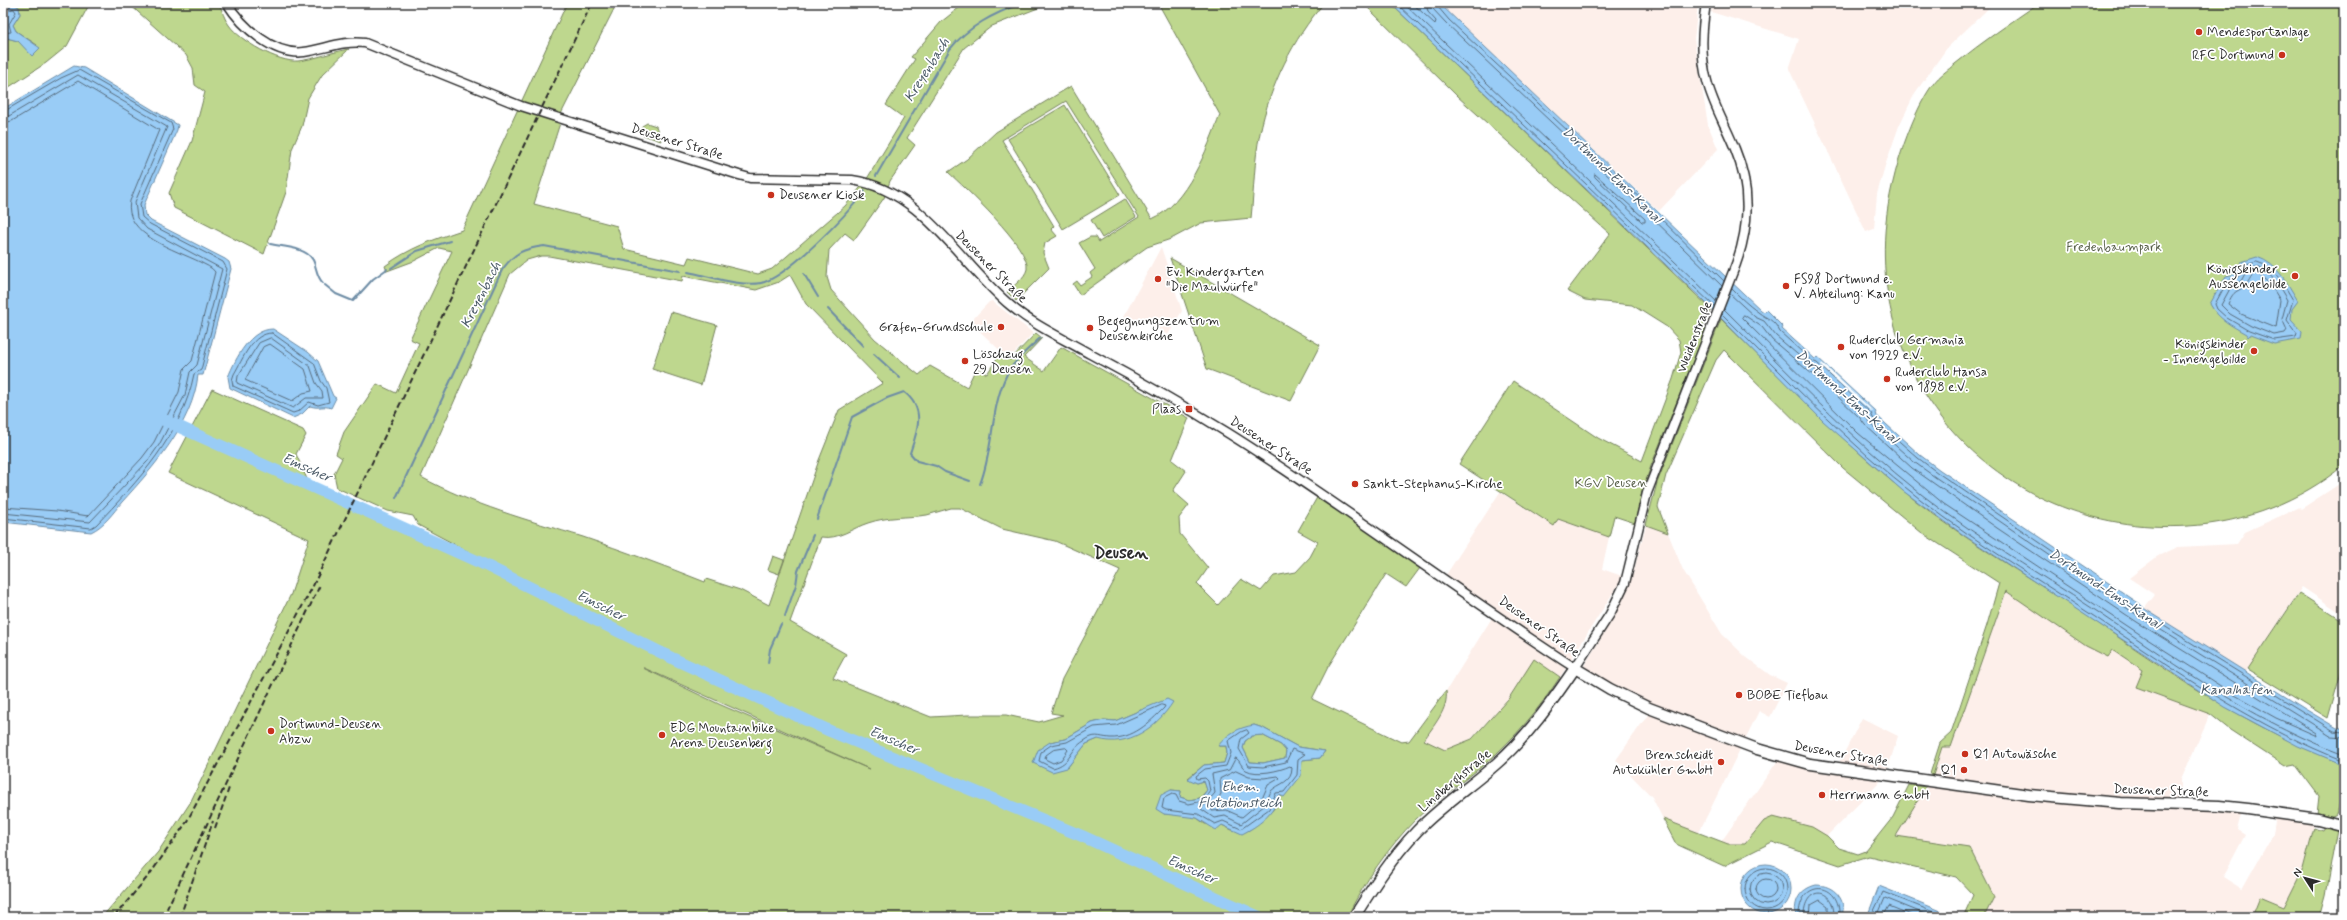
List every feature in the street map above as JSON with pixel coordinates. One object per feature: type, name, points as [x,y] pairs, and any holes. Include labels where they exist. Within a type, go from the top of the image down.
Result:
[{"type":"main road","name":"Deusener Straße","points":[[1575,668],[1610,689],[1649,708],[1757,749],[1810,764],[2029,795],[2120,803],[2242,808],[2318,819],[2344,826]]},
{"type":"main road","name":"Lindberghstraße","points":[[1354,917],[1384,871],[1404,845],[1439,811],[1518,744],[1542,715],[1575,668]]},
{"type":"street","name":"Deusener Straße","points":[[227,3],[243,26],[261,38],[286,50],[304,52],[352,42],[365,43],[521,106],[739,175],[750,178],[852,180],[865,182],[886,189],[916,209],[995,291],[1021,315],[1163,393],[1230,434],[1575,668]]},
{"type":"street","name":"Weidenstraße","points":[[1575,668],[1610,614],[1625,583],[1647,493],[1736,264],[1746,229],[1747,197],[1738,155],[1707,80],[1702,35],[1706,3]]},
{"type":"shaded area","points":[[1437,3],[1698,3],[1694,39],[1708,125],[1718,149],[1659,211]]},
{"type":"shaded area","points":[[1714,3],[1994,3],[1947,48],[1915,93],[1899,126],[1885,166],[1877,194],[1874,229],[1866,232],[1789,69],[1799,39],[1711,12]]},
{"type":"shaded area","name":"Ev. Kindergarten \"Die Maulwürfe\"","points":[[1161,247],[1182,311],[1168,335],[1142,320],[1139,324],[1124,316]]},
{"type":"shaded area","name":"Grafen-Grundschule","points":[[992,301],[1033,333],[1009,359],[970,322],[989,302]]},
{"type":"shaded area","points":[[2344,481],[2344,615],[2302,587],[2246,672],[2144,609],[2155,595],[2129,578],[2158,556],[2178,547],[2237,544],[2245,532],[2300,507],[2301,509]]},
{"type":"shaded area","points":[[1500,492],[1554,526],[1558,519],[1609,537],[1602,569],[1622,576],[1621,580],[1560,677],[1534,659],[1509,698],[1471,739],[1445,750],[1424,740],[1440,716],[1447,699],[1446,691],[1495,613],[1444,578]]},
{"type":"shaded area","points":[[1646,525],[1668,533],[1683,570],[1722,634],[1746,657],[1770,675],[1787,683],[1770,717],[1759,711],[1698,834],[1663,819],[1652,797],[1616,760],[1652,709],[1581,671],[1615,615],[1633,574]]},
{"type":"shaded area","points":[[2006,591],[2061,629],[2109,655],[2113,650],[2143,670],[2137,687],[2210,714],[2181,780],[2181,797],[2185,808],[2242,810],[2237,830],[2245,835],[2223,877],[2242,889],[2273,834],[2276,815],[2315,821],[2303,869],[2284,907],[2260,897],[2252,917],[1984,917],[1994,897],[1969,847],[1896,836],[1933,775],[1942,747],[1958,727]]},
{"type":"shaded area","points":[[1862,718],[1898,736],[1888,768],[1879,783],[1827,836],[1812,827],[1764,821],[1745,844],[1728,844],[1721,842],[1783,753],[1810,762],[1838,765]]},
{"type":"green space","points":[[3,3],[90,3],[67,46],[46,63],[3,91],[3,37],[18,41],[28,50],[37,45],[16,31],[13,25],[20,14],[15,5],[3,7]]},
{"type":"green space","points":[[128,3],[219,3],[227,23],[242,38],[260,50],[290,61],[304,60],[349,49],[322,75],[308,98],[302,126],[292,149],[286,192],[264,254],[174,208],[169,193],[192,141],[205,92],[195,85],[193,68],[186,55]]},
{"type":"green space","points":[[567,3],[617,3],[559,118],[561,120],[534,204],[617,226],[624,249],[686,264],[689,257],[758,274],[772,269],[845,206],[865,182],[904,118],[886,105],[915,59],[911,57],[941,22],[965,3],[1051,3],[992,26],[964,48],[907,138],[915,145],[890,181],[884,198],[854,240],[845,233],[829,250],[827,277],[831,290],[875,339],[919,375],[930,366],[967,387],[976,368],[987,374],[1001,352],[1010,360],[1036,333],[1042,338],[1024,357],[1044,371],[1061,347],[1189,418],[1172,460],[1186,471],[1173,491],[1189,505],[1179,518],[1180,534],[1208,568],[1197,584],[1218,605],[1241,579],[1261,591],[1274,576],[1296,572],[1310,557],[1318,542],[1298,531],[1319,494],[1423,564],[1406,587],[1386,574],[1328,667],[1312,699],[1401,742],[1409,741],[1446,691],[1443,711],[1424,740],[1445,750],[1472,739],[1509,698],[1534,659],[1560,677],[1535,712],[1507,744],[1486,763],[1423,812],[1405,831],[1369,878],[1347,917],[102,917],[158,852],[190,803],[291,594],[309,539],[168,473],[212,389],[303,430],[306,435],[296,454],[311,488],[392,528],[612,627],[418,525],[413,516],[388,511],[337,488],[334,474],[342,458],[336,454],[344,432],[377,384],[396,393],[419,343],[410,339],[452,251],[439,248],[414,261],[387,271],[385,266],[413,249],[462,230]],"holes":[[[541,256],[549,256],[682,281],[683,276],[756,290],[779,282],[790,275],[806,304],[883,383],[839,410],[819,460],[769,605],[740,590],[706,579],[705,582],[598,542],[480,504],[421,477],[510,274],[527,260]],[[951,508],[960,508],[1002,529],[1055,541],[1120,570],[1062,679],[1051,713],[1063,715],[1039,722],[1006,715],[931,717],[833,678],[846,654],[790,622],[821,537],[834,537],[875,521],[890,518],[927,515]],[[643,668],[869,769],[721,705]],[[1141,710],[1098,739],[1086,744],[1067,768],[1050,742],[1065,739],[1092,723],[1104,720],[1115,721]],[[1254,725],[1263,728],[1298,747],[1325,751],[1320,758],[1302,760],[1279,795],[1277,804],[1272,811],[1249,830],[1232,830],[1222,825],[1205,824],[1197,818],[1185,815],[1164,814],[1171,790],[1181,791],[1180,797],[1189,800],[1200,798],[1207,790],[1204,781],[1197,783],[1188,778],[1204,765],[1224,763],[1227,753],[1226,746],[1219,746]]]},
{"type":"green space","points":[[1158,3],[1324,3],[1302,32],[1284,64],[1276,81],[1264,115],[1255,164],[1251,218],[1201,223],[1171,239],[1147,247],[1080,295],[1073,284],[1077,281],[1080,285],[1092,277],[1090,273],[1095,269],[1079,243],[1090,237],[1096,237],[1099,242],[1139,217],[1066,101],[1002,140],[1054,226],[1051,229],[1057,236],[1045,243],[1043,253],[1049,268],[1016,301],[1007,292],[1021,279],[1027,269],[1025,259],[1019,247],[995,218],[948,172],[967,159],[996,132],[1071,86],[1152,219],[1164,212],[1176,201],[1194,174],[1202,159],[1220,115]]},
{"type":"green space","name":"KGV Deusen","points":[[1363,3],[1390,3],[1711,309],[1703,325],[1706,329],[1651,466],[1642,492],[1635,523],[1614,516],[1609,537],[1558,519],[1554,526],[1459,464],[1513,381],[1598,438],[1642,461],[1673,379],[1681,352],[1679,340],[1667,327],[1632,305],[1585,300],[1567,291],[1610,234],[1457,96]]},
{"type":"green space","name":"Fredenbaumpark","points":[[2039,3],[2344,3],[2344,465],[2309,489],[2271,508],[2251,515],[2209,524],[2188,526],[2118,522],[2054,504],[1997,472],[1950,428],[1914,375],[1892,315],[1884,248],[1894,178],[1900,155],[1915,115],[1936,80],[1975,48]]},
{"type":"green space","points":[[1065,105],[1120,195],[1063,229],[1008,139]]},
{"type":"green space","points":[[647,123],[656,126],[661,141],[640,134],[642,126]]},
{"type":"green space","points":[[1125,199],[1136,217],[1102,238],[1091,220]]},
{"type":"green space","points":[[1170,258],[1320,345],[1291,401],[1207,369]]},
{"type":"green space","points":[[671,312],[717,325],[701,385],[652,369]]},
{"type":"green space","points":[[1721,319],[1840,436],[1890,480],[1965,537],[2068,603],[2199,691],[2284,738],[2343,764],[2344,775],[2340,784],[2343,792],[2337,814],[2332,816],[2317,814],[2319,796],[2295,764],[2285,766],[2230,730],[2210,714],[2136,687],[2143,670],[2113,650],[2108,657],[2086,646],[2006,591],[1951,747],[1942,747],[1933,775],[1930,774],[1940,743],[1951,733],[1987,625],[1999,583],[1922,533],[1843,468],[1724,350],[1716,360],[1666,475],[1658,507],[1668,533],[1646,525],[1657,483]]},
{"type":"green space","points":[[773,556],[784,560],[779,574],[768,570]]},
{"type":"green space","points":[[2299,593],[2344,622],[2344,662],[2328,718],[2248,669]]},
{"type":"green space","points":[[1262,735],[1281,745],[1286,751],[1285,758],[1263,763],[1250,762],[1243,748],[1245,741],[1252,736]]},
{"type":"green space","points":[[1909,785],[1926,787],[1896,836],[1969,847],[1994,897],[1984,917],[1963,917],[1973,895],[1956,877],[1869,856],[1840,865],[1772,842],[1724,866],[1676,844],[1663,819],[1728,844],[1745,844],[1764,821],[1773,817],[1812,827],[1827,836],[1839,848],[1858,854],[1866,851],[1893,817]]},
{"type":"green space","points":[[2314,827],[2322,830],[2324,827],[2337,829],[2325,895],[2319,917],[2252,917],[2260,897],[2284,907],[2303,869]]},
{"type":"water","points":[[1390,3],[1439,3],[1761,310],[1764,312],[1766,310],[1783,327],[1782,329],[1815,359],[1817,357],[1876,412],[1875,414],[1920,455],[1940,470],[2140,604],[2145,609],[2305,709],[2337,728],[2344,728],[2344,765],[2298,746],[2225,707],[1965,536],[1903,491],[1823,421],[1703,300]]},
{"type":"water","points":[[15,5],[19,7],[20,14],[13,25],[16,31],[40,48],[32,56],[18,41],[3,37],[3,7]]},
{"type":"water","points":[[74,66],[84,68],[178,125],[144,205],[145,215],[151,221],[225,259],[229,262],[231,269],[203,375],[198,375],[195,393],[180,427],[170,444],[146,475],[108,519],[91,532],[3,522],[3,109]]},
{"type":"water","points":[[2257,257],[2271,264],[2276,269],[2286,281],[2298,301],[2292,309],[2291,320],[2302,332],[2301,339],[2274,344],[2250,335],[2248,337],[2246,334],[2221,318],[2210,304],[2226,276],[2235,274],[2241,262]]},
{"type":"water","points":[[273,329],[308,352],[318,361],[333,396],[336,398],[331,408],[310,406],[302,414],[293,418],[230,388],[228,377],[235,361],[245,346],[257,334],[265,330]]},
{"type":"water","points":[[1167,699],[1173,702],[1159,720],[1141,733],[1131,738],[1120,741],[1098,739],[1086,744],[1067,768],[1052,772],[1033,763],[1038,750],[1050,742],[1065,739],[1092,723],[1104,720],[1115,721]]},
{"type":"water","name":"Ehem. Flotationsteich","points":[[1254,725],[1263,728],[1298,747],[1325,751],[1320,758],[1302,760],[1301,776],[1284,797],[1279,795],[1270,814],[1260,823],[1242,834],[1222,825],[1216,830],[1197,818],[1164,814],[1156,809],[1161,795],[1171,790],[1181,791],[1180,797],[1189,800],[1201,798],[1207,790],[1204,781],[1197,783],[1188,779],[1204,765],[1224,763],[1227,753],[1226,746],[1218,746],[1230,734]],"holes":[[[1262,735],[1281,745],[1286,751],[1285,758],[1263,763],[1250,762],[1243,748],[1245,741],[1252,736]]]},
{"type":"water","points":[[1766,864],[1780,868],[1787,875],[1791,889],[1787,903],[1780,910],[1766,914],[1752,910],[1745,903],[1741,889],[1745,875],[1752,868]]},
{"type":"water","points":[[1816,885],[1828,887],[1838,894],[1843,904],[1842,917],[1796,917],[1795,911],[1799,896],[1806,889]]},
{"type":"water","points":[[1879,886],[1951,915],[1950,917],[1867,917]]},
{"type":"pier","points":[[1822,363],[1873,411],[1872,412],[1825,370],[1821,365]]},
{"type":"waterway","name":"Kreyenbach","points":[[876,176],[950,49],[973,27],[991,16],[1022,3]]},
{"type":"waterway","name":"Kreyenbach","points":[[688,272],[744,284],[761,283],[772,278],[801,257],[831,229],[865,191]]},
{"type":"waterway","points":[[391,268],[417,251],[450,241]]},
{"type":"waterway","points":[[270,244],[305,252],[313,260],[319,278],[323,283]]},
{"type":"waterway","name":"Kreyenbach","points":[[396,498],[502,270],[515,255],[530,248],[544,246],[680,271]]},
{"type":"waterway","points":[[325,285],[336,294],[353,301],[373,279],[387,269]]},
{"type":"waterway","points":[[804,274],[818,297]]},
{"type":"waterway","points":[[828,309],[863,346]]},
{"type":"waterway","points":[[980,484],[988,457],[998,401],[1007,374],[1013,364],[1040,338]]},
{"type":"waterway","points":[[874,354],[900,378]]},
{"type":"waterway","points":[[817,519],[852,417],[887,398],[904,392],[911,399],[918,413],[916,436],[910,453],[917,461],[936,466],[945,472],[970,481]]},
{"type":"waterway","name":"Emscher","points":[[164,420],[479,562],[674,659],[830,731],[1082,836],[1259,917]]},
{"type":"waterway","points":[[785,616],[796,585],[798,571],[813,535]]},
{"type":"waterway","points":[[768,663],[770,649],[781,624]]},
{"type":"railway","points":[[114,917],[150,874],[186,823],[312,588],[592,3]]},
{"type":"railway","points":[[163,917],[320,585]]},
{"type":"railway","points":[[215,828],[229,788]]},
{"type":"railway","points":[[180,917],[213,821]]},
{"type":"place","name":"Mendesportanlage","points":[[2199,32]]},
{"type":"place","name":"RFC Dortmund","points":[[2282,55]]},
{"type":"place","name":"Deusener Kiosk","points":[[771,195]]},
{"type":"place","name":"Königskinder - Aussengebilde","points":[[2295,276]]},
{"type":"place","name":"Ev. Kindergarten \"Die Maulwürfe\"","points":[[1158,279]]},
{"type":"place","name":"FS98 Dortmund e. V. Abteilung: Kanu","points":[[1786,286]]},
{"type":"place","name":"Grafen-Grundschule","points":[[1001,327]]},
{"type":"place","name":"Begegnungszentrum Deusenkirche","points":[[1090,328]]},
{"type":"place","name":"Ruderclub Germania von 1929 e.V.","points":[[1841,347]]},
{"type":"place","name":"Königskinder - Innengebilde","points":[[2254,351]]},
{"type":"place","name":"Löschzug 29 Deusen","points":[[965,361]]},
{"type":"place","name":"Ruderclub Hansa von 1898 e.V.","points":[[1887,379]]},
{"type":"place","name":"Plaas","points":[[1189,409]]},
{"type":"place","name":"Sankt-Stephanus-Kirche","points":[[1355,484]]},
{"type":"place","name":"BOBE Tiefbau","points":[[1739,695]]},
{"type":"place","name":"Dortmund-Deusen Abzw","points":[[271,731]]},
{"type":"place","name":"EDG Mountainbike Arena Deusenberg","points":[[662,735]]},
{"type":"place","name":"Q1 Autowäsche","points":[[1965,754]]},
{"type":"place","name":"Brenscheidt Autokühler GmbH","points":[[1721,762]]},
{"type":"place","name":"Q1","points":[[1964,770]]},
{"type":"place","name":"Herrmann GmbH","points":[[1822,795]]},
{"type":"district","name":"Deusen","points":[[1121,553]]},
{"type":"water label","name":"Dortmund-Ems-Kanal","points":[[1612,175]]},
{"type":"water label","name":"Dortmund-Ems-Kanal","points":[[1847,397]]},
{"type":"water label","name":"Dortmund-Ems-Kanal","points":[[2105,589]]},
{"type":"water label","name":"Kanalhafen","points":[[2237,690]]}]
